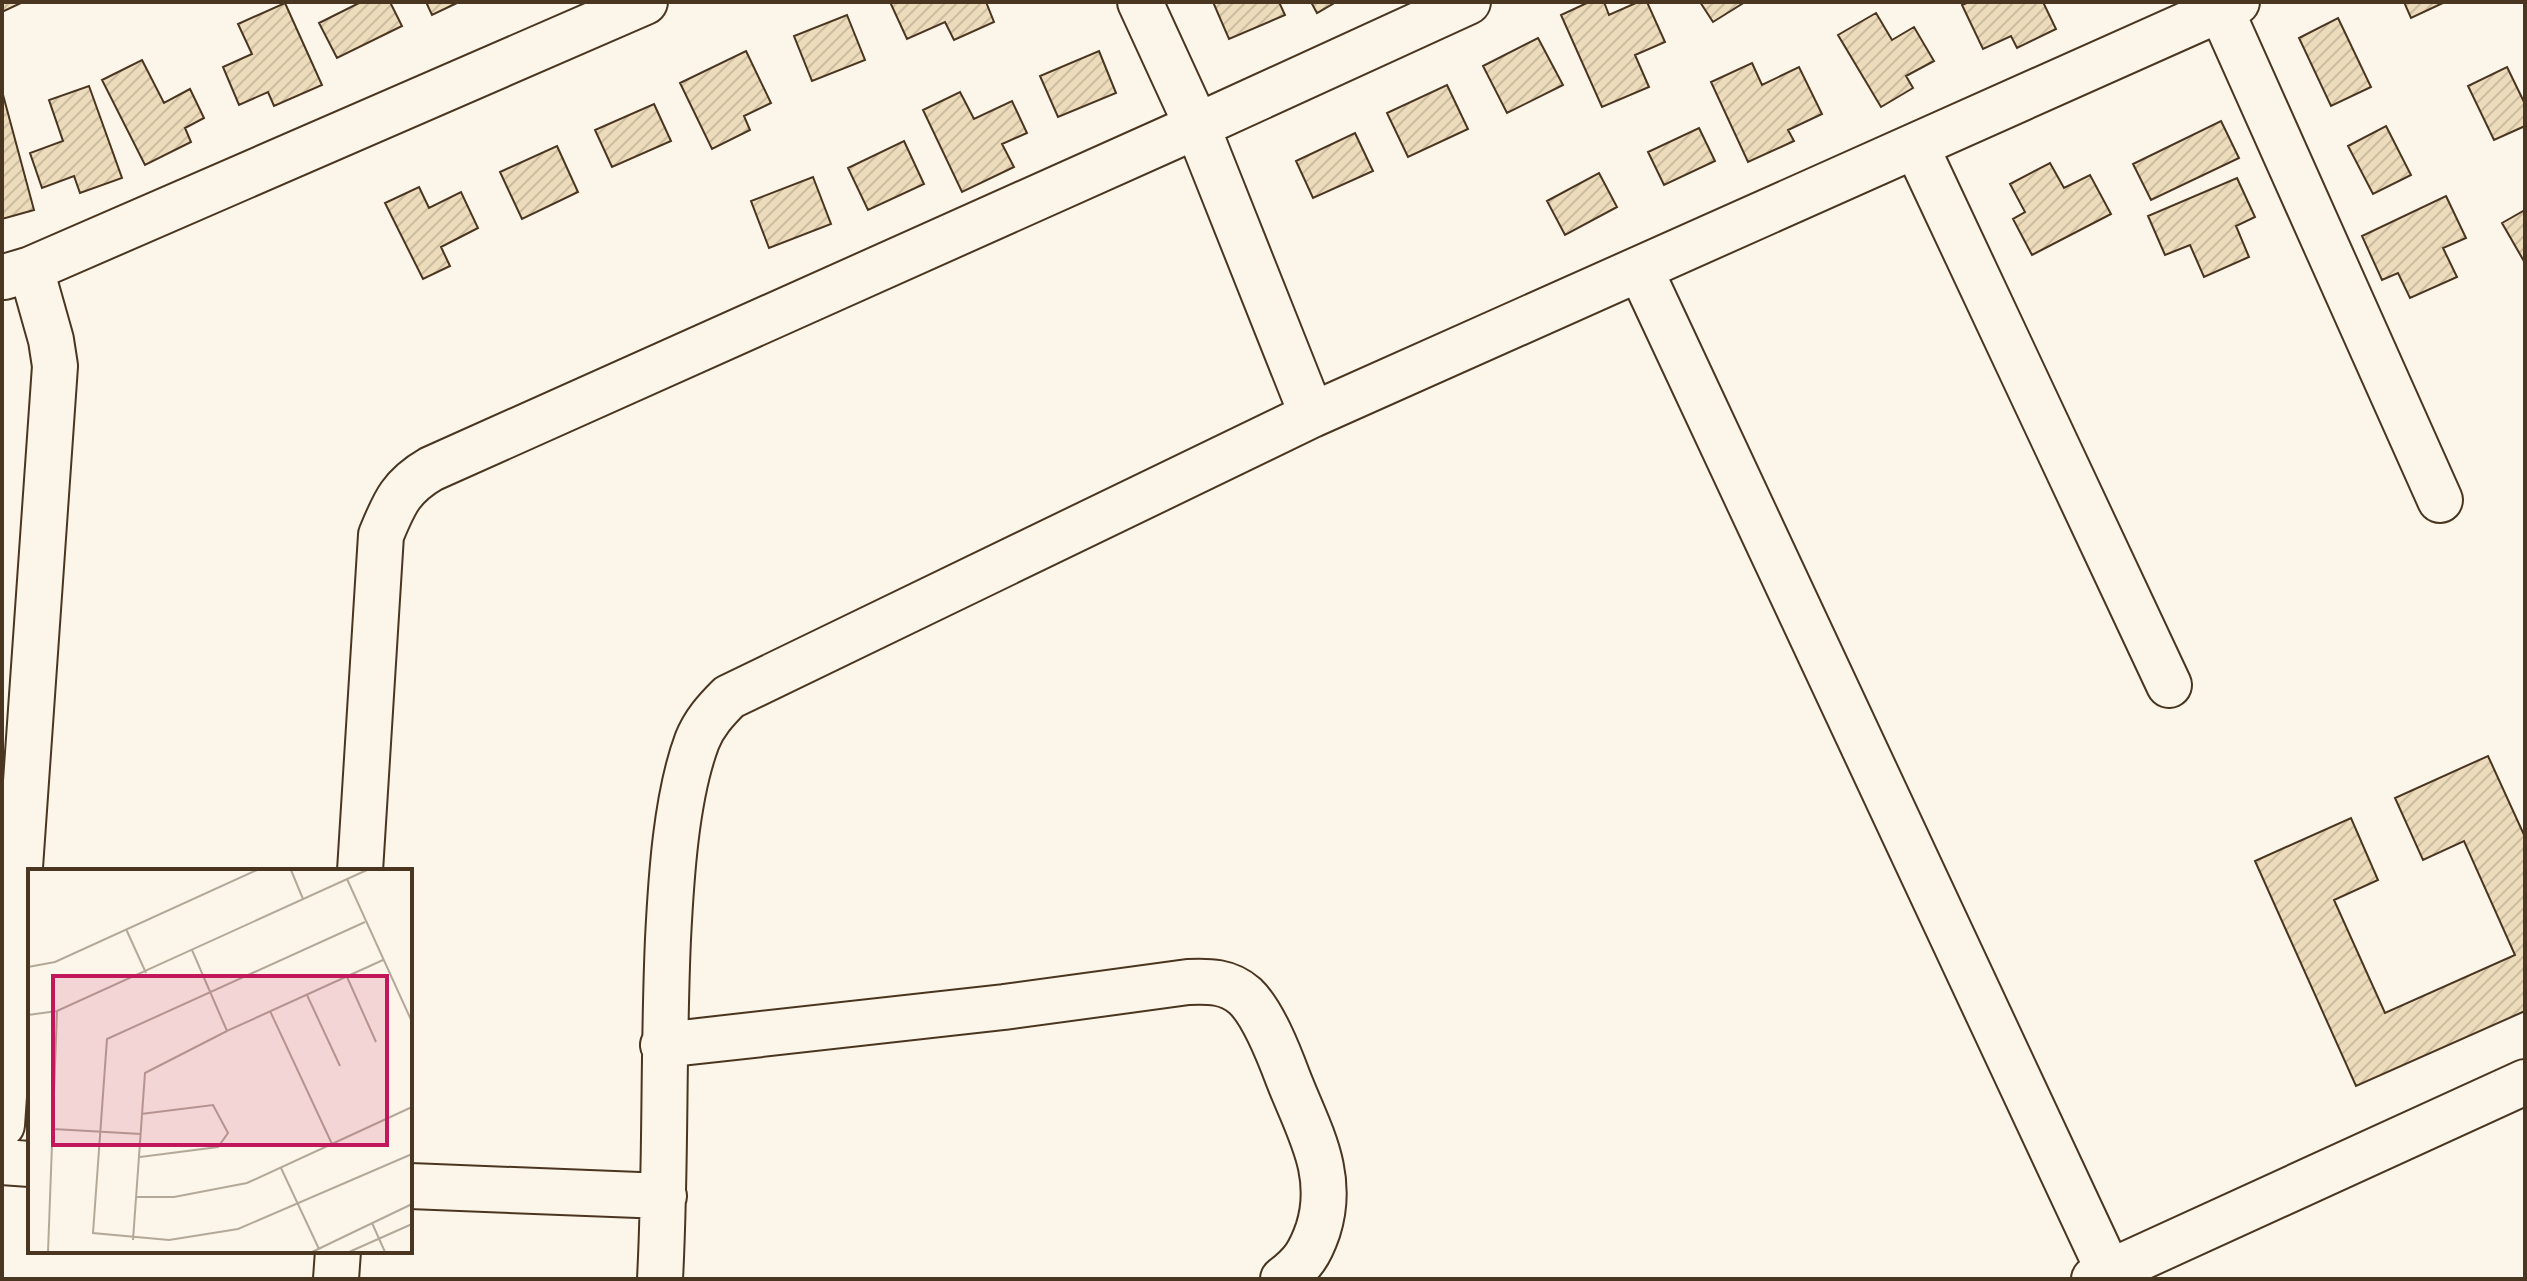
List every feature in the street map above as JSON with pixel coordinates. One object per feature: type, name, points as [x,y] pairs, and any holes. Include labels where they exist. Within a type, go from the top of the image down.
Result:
[{"type":"street","points":[[2,1125],[55,366],[51,340],[16,274],[645,2]]},
{"type":"street","points":[[1140,2],[1197,126],[1312,415]]},
{"type":"street","points":[[360,869],[381,535],[395,501],[410,481],[1468,2]]},
{"type":"street","points":[[660,1279],[664,1196],[663,1045],[671,884],[687,775],[698,738],[712,715],[729,697],[1312,415],[2229,6],[2440,500]]},
{"type":"street","points":[[1916,146],[2169,685]]},
{"type":"street","points":[[1640,269],[2102,1276],[2525,1082]]},
{"type":"street","points":[[663,1045],[1004,1007],[1188,982],[1212,981],[1229,985],[1253,1005],[1281,1061],[1322,1165],[1324,1209],[1314,1242],[1302,1264],[1283,1279]]},
{"type":"street","points":[[2,1162],[28,1164]]},
{"type":"street","points":[[412,1186],[664,1196]]},
{"type":"street","points":[[336,1279],[338,1253]]},
{"type":"building","points":[[2,2],[23,2],[2,12]]},
{"type":"building","points":[[361,2],[390,2],[402,26],[337,58],[319,23]]},
{"type":"building","points":[[426,2],[459,2],[432,15]]},
{"type":"building","points":[[890,2],[986,2],[994,22],[954,40],[945,22],[907,39]]},
{"type":"building","points":[[1213,2],[1279,2],[1285,15],[1229,39]]},
{"type":"building","points":[[1311,2],[1336,2],[1317,13]]},
{"type":"building","points":[[1589,2],[1604,2],[1609,15],[1638,2],[1647,2],[1665,42],[1635,55],[1649,87],[1602,107],[1561,15]]},
{"type":"building","points":[[1700,2],[1745,2],[1713,22]]},
{"type":"building","points":[[1969,2],[2043,2],[2056,29],[2017,48],[2011,36],[1983,49],[1962,5]]},
{"type":"building","points":[[2404,2],[2445,2],[2411,18]]},
{"type":"building","points":[[285,3],[322,85],[274,106],[268,92],[239,105],[223,67],[252,54],[238,24]]},
{"type":"building","points":[[1876,13],[1892,40],[1914,27],[1934,61],[1906,76],[1913,88],[1881,107],[1838,35]]},
{"type":"building","points":[[847,15],[865,60],[812,81],[794,36]]},
{"type":"building","points":[[2338,18],[2371,87],[2331,106],[2299,38]]},
{"type":"building","points":[[1538,38],[1563,85],[1507,113],[1483,66]]},
{"type":"building","points":[[746,51],[771,103],[744,116],[750,130],[712,149],[680,83]]},
{"type":"building","points":[[1099,51],[1116,93],[1058,117],[1040,76]]},
{"type":"building","points":[[142,60],[164,103],[190,89],[204,118],[185,128],[191,142],[145,165],[102,80]]},
{"type":"building","points":[[1752,63],[1762,85],[1799,67],[1822,114],[1788,130],[1794,141],[1748,162],[1711,82]]},
{"type":"building","points":[[2507,67],[2525,104],[2525,126],[2494,140],[2468,86]]},
{"type":"building","points":[[1447,85],[1468,129],[1408,157],[1387,113]]},
{"type":"building","points":[[89,86],[122,178],[80,193],[74,176],[42,188],[30,153],[63,141],[49,100]]},
{"type":"building","points":[[2,91],[34,210],[2,219]]},
{"type":"building","points":[[960,92],[974,119],[1012,101],[1027,133],[1002,144],[1014,167],[962,192],[923,110]]},
{"type":"building","points":[[654,104],[671,141],[612,167],[595,130]]},
{"type":"building","points":[[2221,121],[2239,158],[2151,200],[2133,164]]},
{"type":"building","points":[[2386,126],[2411,175],[2373,194],[2348,146]]},
{"type":"building","points":[[1699,128],[1715,161],[1664,185],[1648,152]]},
{"type":"building","points":[[1355,133],[1373,171],[1313,198],[1296,161]]},
{"type":"building","points":[[904,141],[924,184],[868,210],[848,168]]},
{"type":"building","points":[[557,146],[578,192],[522,219],[500,172]]},
{"type":"building","points":[[2050,163],[2064,188],[2090,175],[2111,214],[2032,255],[2013,219],[2025,212],[2010,184]]},
{"type":"building","points":[[1599,173],[1617,207],[1565,235],[1547,201]]},
{"type":"building","points":[[813,177],[831,224],[769,248],[751,201]]},
{"type":"building","points":[[2237,178],[2255,217],[2236,226],[2249,257],[2204,277],[2190,245],[2165,255],[2148,216]]},
{"type":"building","points":[[419,187],[429,208],[461,192],[478,228],[441,247],[450,266],[423,279],[385,203]]},
{"type":"building","points":[[2446,196],[2466,238],[2443,248],[2457,277],[2410,298],[2398,273],[2382,280],[2362,236]]},
{"type":"building","points":[[2525,210],[2525,263],[2502,223]]},
{"type":"building","points":[[2488,756],[2525,837],[2525,1011],[2356,1086],[2255,861],[2351,818],[2378,880],[2334,900],[2385,1013],[2515,955],[2464,841],[2423,860],[2395,798]]}]
